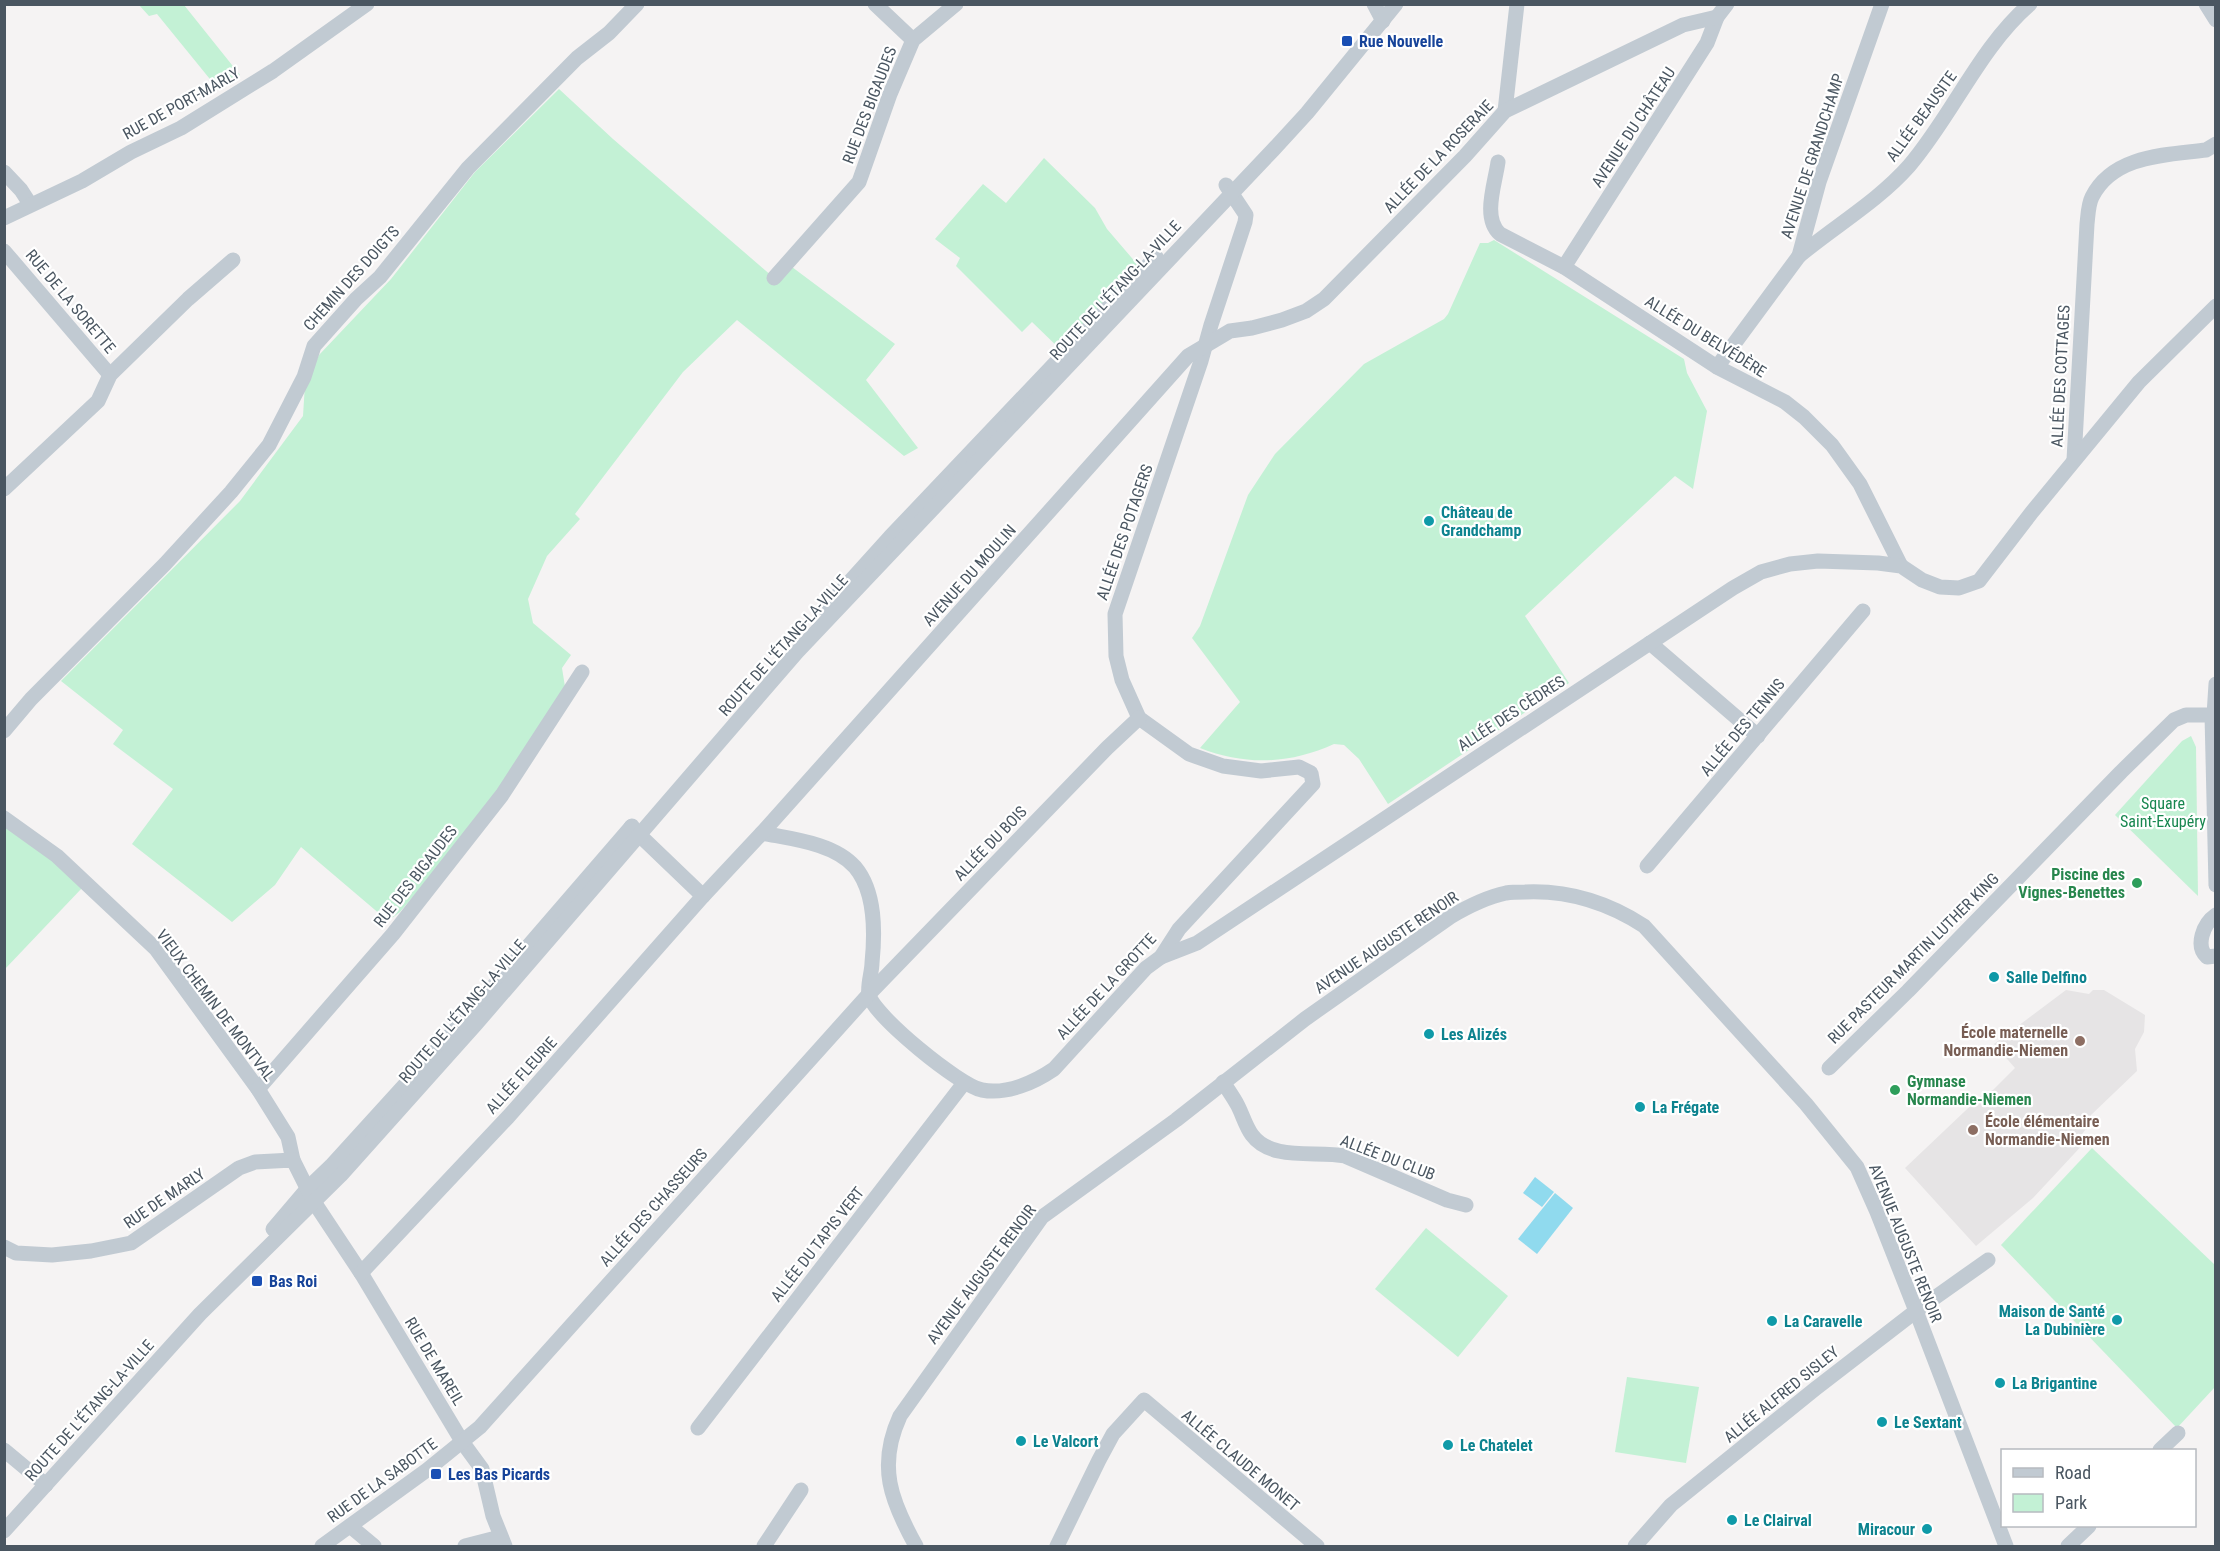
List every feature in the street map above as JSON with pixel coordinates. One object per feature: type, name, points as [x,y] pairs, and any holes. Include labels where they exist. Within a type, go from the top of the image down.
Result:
[{"type":"street","name":"RUE DE PORT-MARLY","points":[[4,218],[82,181],[131,152],[181,128],[273,71],[367,4]]},
{"type":"street","name":"CHEMIN DES DOIGTS","points":[[4,731],[31,699],[165,564],[231,492],[269,445],[304,377],[314,346],[356,299],[380,277],[468,168],[577,58],[609,33],[637,4]]},
{"type":"street","points":[[875,4],[913,40]]},
{"type":"street","name":"RUE DES BIGAUDES","points":[[774,278],[859,182],[890,94],[913,40],[956,4]]},
{"type":"street","name":"ROUTE DE L'ÉTANG-LA-VILLE","points":[[4,1531],[200,1314],[234,1271],[310,1196],[331,1166],[390,1111],[430,1067],[635,831],[797,652],[1229,189],[1302,108],[1381,11],[1396,4]]},
{"type":"street","points":[[1505,111],[1517,4]]},
{"type":"street","name":"AVENUE DU CHÂTEAU","points":[[1564,267],[1707,44],[1717,17],[1727,4]]},
{"type":"street","name":"AVENUE DE GRANDCHAMP","points":[[1717,367],[1799,256],[1819,182],[1882,4]]},
{"type":"street","name":"ALLÉE BEAUSITE","points":[[1799,256],[1887,188],[1909,166],[1948,114],[1997,40],[2015,17],[2030,4]]},
{"type":"street","points":[[2206,4],[2216,20]]},
{"type":"street","name":"ALLÉE DE LA ROSERAIE","points":[[1206,345],[1230,331],[1252,328],[1306,311],[1324,299],[1465,156],[1505,111],[1683,25],[1717,17]]},
{"type":"street","name":"ALLÉE DES COTTAGES","points":[[1900,566],[1922,580],[1940,587],[1959,588],[1978,582],[2073,460],[2087,224],[2091,198],[2103,180],[2121,167],[2144,158],[2206,150],[2216,144]]},
{"type":"street","name":"ALLÉE DU BELVÉDÈRE","points":[[1498,162],[1490,220],[1494,229],[1564,267],[1717,367],[1785,402],[1804,417],[1832,445],[1860,484],[1900,566]]},
{"type":"street","points":[[4,172],[21,190],[30,204]]},
{"type":"street","name":"ALLÉE DES POTAGERS","points":[[1139,718],[1122,680],[1116,656],[1115,614],[1245,222],[1246,214],[1229,189]]},
{"type":"street","name":"RUE DE LA SORETTE","points":[[4,251],[111,375]]},
{"type":"street","points":[[4,489],[98,401],[111,375],[188,299],[233,260]]},
{"type":"street","points":[[2073,460],[2139,382],[2216,306]]},
{"type":"street","name":"AVENUE DU MOULIN","points":[[703,896],[1188,356],[1206,345]]},
{"type":"street","name":"ALLÉE DES CÈDRES","points":[[1161,957],[1197,943],[1487,749],[1761,572],[1790,564],[1818,561],[1900,566]]},
{"type":"street","name":"ALLÉE DES TENNIS","points":[[1647,866],[1863,611]]},
{"type":"street","points":[[1650,643],[1758,736]]},
{"type":"street","name":"RUE DES BIGAUDES","points":[[258,1089],[393,934],[502,795],[582,672]]},
{"type":"street","points":[[2216,684],[2214,715],[2216,885]]},
{"type":"street","name":"RUE PASTEUR MARTIN LUTHER KING","points":[[1830,1068],[2174,720],[2186,715],[2214,715]]},
{"type":"street","name":"ALLÉE DE LA GROTTE","points":[[964,1083],[981,1090],[1002,1090],[1040,1079],[1054,1069],[1146,968],[1161,957],[1179,928],[1313,784],[1311,773],[1299,767],[1261,771],[1223,766],[1189,754],[1139,718]]},
{"type":"street","name":"ALLÉE DU BOIS","points":[[869,994],[1099,756],[1139,718]]},
{"type":"street","name":"VIEUX CHEMIN DE MONTVAL","points":[[4,818],[57,856],[156,949],[258,1089],[288,1137],[293,1160]]},
{"type":"street","points":[[635,831],[703,896]]},
{"type":"street","points":[[762,833],[802,842],[839,854],[855,867],[865,885],[871,906],[873,934],[869,994],[882,1016],[964,1083]]},
{"type":"street","name":"AVENUE AUGUSTE RENOIR","points":[[916,1546],[904,1523],[887,1474],[887,1455],[891,1435],[900,1416],[1042,1217],[1176,1120],[1305,1019],[1465,908],[1506,893],[1542,891],[1573,895],[1600,902],[1644,926],[1834,1138],[1857,1167],[1916,1311],[2006,1546]]},
{"type":"street","name":"ALLÉE FLEURIE","points":[[361,1273],[508,1117],[703,896]]},
{"type":"street","points":[[2216,915],[2211,919],[2200,946],[2206,957],[2216,956]]},
{"type":"street","name":"ALLÉE DES CHASSEURS","points":[[463,1443],[496,1410],[869,994]]},
{"type":"street","name":"ALLÉE DU TAPIS VERT","points":[[698,1428],[964,1083]]},
{"type":"street","name":"ALLÉE DU CLUB","points":[[1223,1083],[1238,1104],[1251,1134],[1268,1148],[1345,1156],[1447,1200],[1466,1204]]},
{"type":"street","points":[[293,1160],[310,1196]]},
{"type":"street","name":"RUE DE MARLY","points":[[4,1247],[16,1253],[52,1255],[91,1251],[130,1243],[240,1168],[255,1162],[293,1160]]},
{"type":"street","name":"RUE DE MAREIL","points":[[310,1196],[361,1273],[463,1443],[482,1469],[503,1542]]},
{"type":"street","name":"ALLÉE ALFRED SISLEY","points":[[1635,1546],[1671,1505],[1815,1389],[1916,1311],[1988,1260]]},
{"type":"street","name":"ALLÉE CLAUDE MONET","points":[[1057,1546],[1113,1434],[1144,1400],[1317,1546]]},
{"type":"street","points":[[2161,1449],[2178,1432]]},
{"type":"street","name":"RUE DE LA SABOTTE","points":[[322,1546],[463,1443]]},
{"type":"street","points":[[4,1450],[46,1485]]},
{"type":"street","points":[[764,1546],[801,1490]]},
{"type":"street","points":[[350,1526],[374,1546]]},
{"type":"street","points":[[2068,1546],[2087,1527]]},
{"type":"street","points":[[465,1546],[503,1542]]},
{"type":"shaded area","points":[[2066,990],[2089,994],[2093,990],[2104,990],[2145,1015],[2144,1032],[2135,1049],[2137,1071],[2091,1115],[2091,1122],[2080,1137],[2087,1140],[2033,1198],[1976,1246],[1905,1168],[1984,1093],[1993,1090],[2015,1068],[1994,1044]]},
{"type":"green space","points":[[139,5],[184,5],[240,75],[218,89],[157,14],[149,16]]},
{"type":"green space","points":[[559,89],[613,139],[773,277],[792,267],[895,344],[866,380],[918,448],[904,456],[737,320],[683,372],[575,514],[580,519],[547,556],[528,599],[533,623],[571,655],[562,668],[566,693],[498,797],[400,912],[388,921],[301,847],[275,885],[232,922],[132,844],[173,789],[113,744],[123,730],[61,681],[240,501],[303,416],[305,384],[319,355],[391,279],[475,172]]},
{"type":"green space","points":[[1044,158],[1095,208],[1107,229],[1143,271],[1064,353],[1032,322],[1022,332],[956,266],[960,258],[935,239],[983,184],[1006,203]]},
{"type":"green space","points":[[1494,240],[1684,359],[1687,373],[1707,411],[1693,489],[1675,476],[1525,616],[1569,683],[1388,804],[1359,759],[1344,745],[1334,744],[1301,756],[1268,760],[1234,758],[1200,748],[1240,702],[1192,638],[1200,626],[1248,495],[1275,454],[1364,364],[1444,319],[1480,243]]},
{"type":"green space","name":"Square Saint-Exupéry","points":[[2191,736],[2196,747],[2198,896],[2115,815],[2182,741]]},
{"type":"green space","points":[[5,825],[56,862],[82,888],[5,969]]},
{"type":"green space","points":[[2092,1148],[2215,1265],[2215,1387],[2177,1428],[2001,1245]]},
{"type":"green space","points":[[1426,1228],[1508,1296],[1458,1357],[1375,1289]]},
{"type":"green space","points":[[1627,1377],[1699,1387],[1686,1463],[1615,1452]]},
{"type":"water","points":[[1535,1177],[1554,1192],[1542,1207],[1523,1193]]},
{"type":"water","points":[[1555,1193],[1573,1208],[1537,1254],[1518,1239]]},
{"type":"place","name":"Rue Nouvelle","points":[[1347,41]]},
{"type":"place","name":"Château de Grandchamp","points":[[1429,521]]},
{"type":"place","name":"Piscine des Vignes-Benettes","points":[[2137,883]]},
{"type":"place","name":"Salle Delfino","points":[[1994,977]]},
{"type":"place","name":"Les Alizés","points":[[1429,1034]]},
{"type":"place","name":"École maternelle Normandie-Niemen","points":[[2080,1041]]},
{"type":"place","name":"Gymnase Normandie-Niemen","points":[[1895,1090]]},
{"type":"place","name":"La Frégate","points":[[1640,1107]]},
{"type":"place","name":"École élémentaire Normandie-Niemen","points":[[1973,1130]]},
{"type":"place","name":"Bas Roi","points":[[257,1281]]},
{"type":"place","name":"Maison de Santé La Dubinière","points":[[2117,1320]]},
{"type":"place","name":"La Caravelle","points":[[1772,1321]]},
{"type":"place","name":"La Brigantine","points":[[2000,1383]]},
{"type":"place","name":"Le Sextant","points":[[1882,1422]]},
{"type":"place","name":"Le Valcort","points":[[1021,1441]]},
{"type":"place","name":"Le Chatelet","points":[[1448,1445]]},
{"type":"place","name":"Les Bas Picards","points":[[436,1474]]},
{"type":"place","name":"Le Clairval","points":[[1732,1520]]},
{"type":"place","name":"Miracour","points":[[1927,1529]]}]
